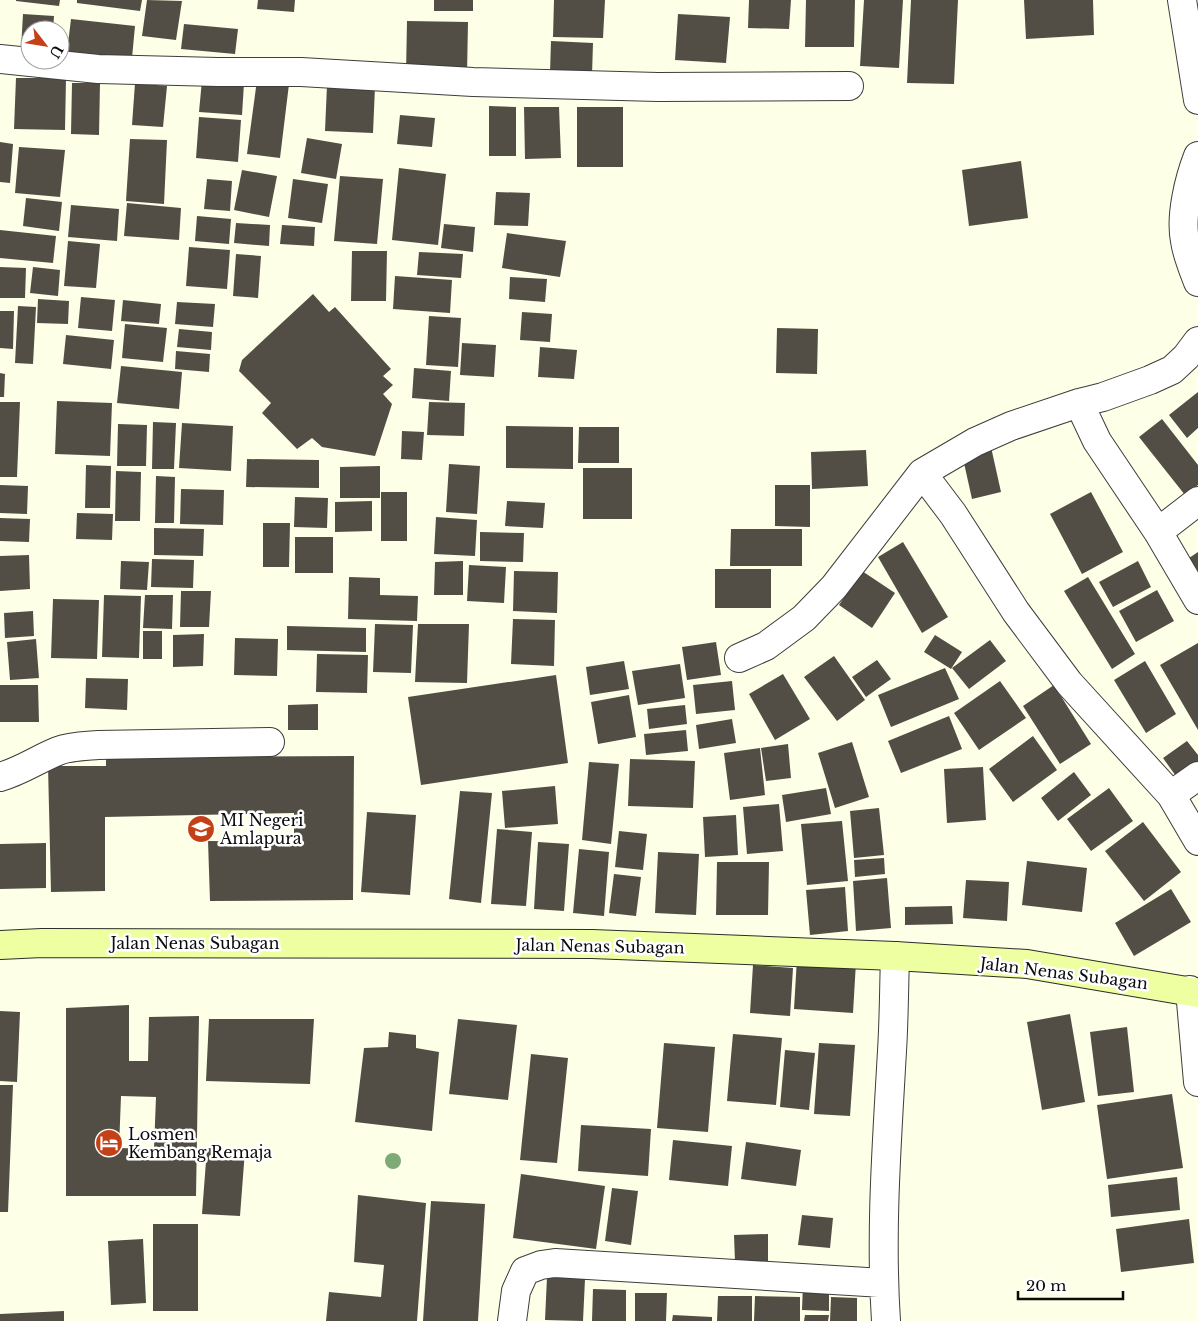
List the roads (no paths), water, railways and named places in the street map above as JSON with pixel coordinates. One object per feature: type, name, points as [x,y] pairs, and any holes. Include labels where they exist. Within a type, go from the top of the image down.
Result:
[{"type":"main road","name":"Jalan Nenas Subagan","points":[[0,945],[42,943],[592,944],[895,956],[1027,964],[1194,991]]},
{"type":"street","points":[[1182,0],[1198,100]]},
{"type":"street","points":[[0,59],[98,69],[301,72],[482,82],[658,87],[849,86]]},
{"type":"street","points":[[1198,156],[1193,169],[1184,209],[1184,240],[1198,282]]},
{"type":"street","points":[[739,658],[766,646],[804,618],[834,587],[922,473],[975,442],[1011,426],[1102,397],[1172,370],[1186,357],[1198,341]]},
{"type":"street","points":[[1079,403],[1097,440],[1158,532],[1198,600]]},
{"type":"street","points":[[922,473],[953,514],[1016,612],[1069,684],[1171,795],[1198,841]]},
{"type":"street","points":[[1158,532],[1198,501]]},
{"type":"street","points":[[0,777],[31,766],[60,751],[80,746],[270,742]]},
{"type":"street","points":[[1171,795],[1198,776]]},
{"type":"street","points":[[886,1321],[884,1193],[893,1050],[895,956]]},
{"type":"street","points":[[1194,991],[1198,1082]]},
{"type":"street","points":[[512,1321],[516,1291],[525,1271],[540,1265],[555,1263],[884,1283]]},
{"type":"place","name":"MI Negeri Amlapura","points":[[201,829]]},
{"type":"place","name":"Losmen Kembang Remaja","points":[[109,1143]]}]
